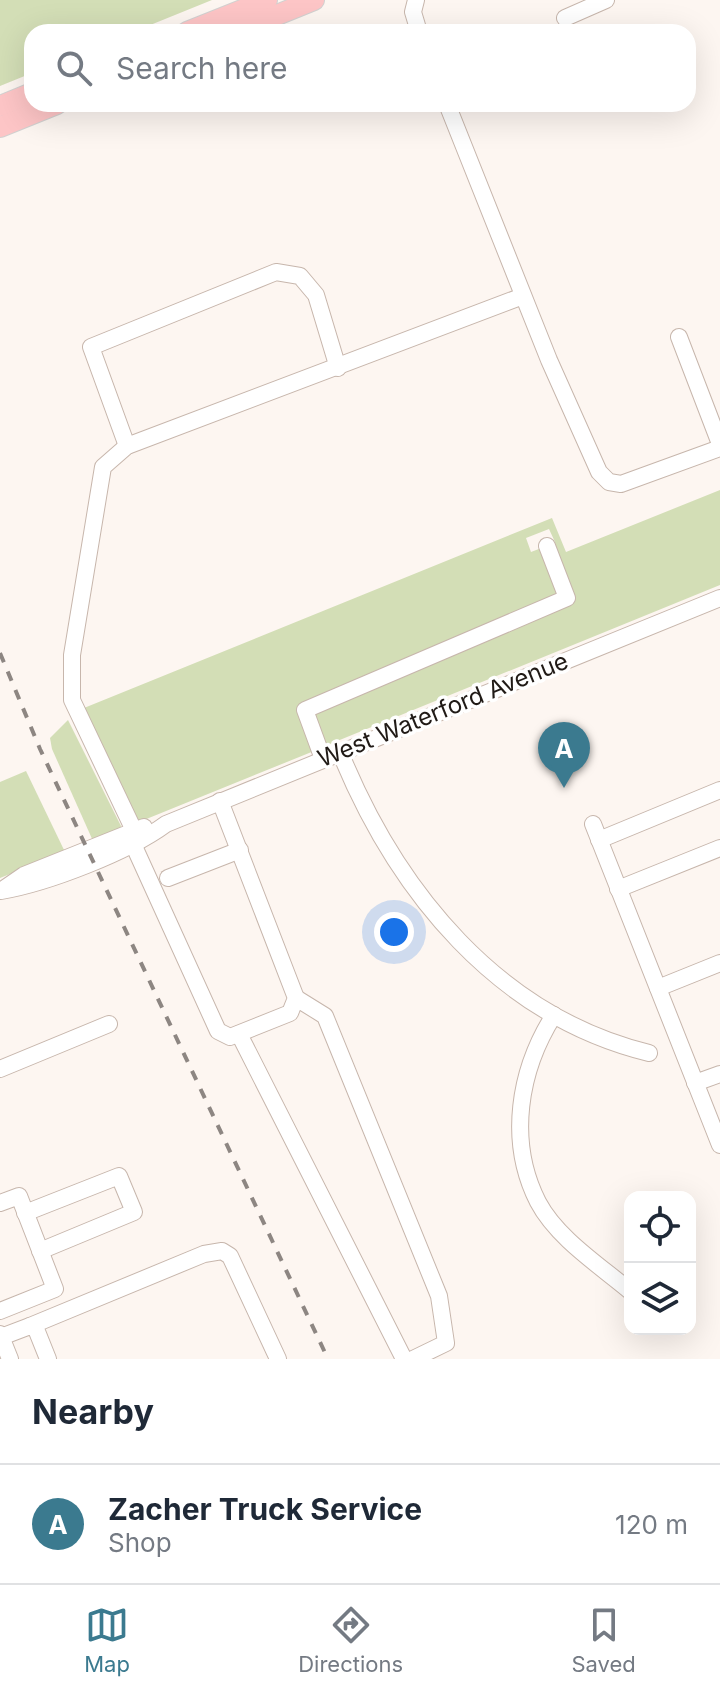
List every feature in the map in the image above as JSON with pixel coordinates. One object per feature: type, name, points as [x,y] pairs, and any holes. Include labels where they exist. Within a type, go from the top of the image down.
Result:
[{"type":"main road","points":[[207,24],[267,0]]},
{"type":"main road","points":[[255,24],[314,0]]},
{"type":"main road","points":[[0,106],[24,96]]},
{"type":"main road","points":[[0,127],[37,112]]},
{"type":"street","points":[[416,0],[413,12],[417,24]]},
{"type":"street","points":[[565,18],[606,0]]},
{"type":"street","points":[[450,112],[523,296],[599,472],[609,482],[637,481],[720,446],[679,337]]},
{"type":"street","points":[[127,446],[91,347],[276,272],[300,276],[316,295],[338,368]]},
{"type":"street","points":[[296,998],[290,1013],[230,1037],[218,1031],[78,714],[71,685],[72,655],[103,467],[127,446],[523,296]]},
{"type":"street","points":[[323,759],[305,710],[567,598],[547,546]]},
{"type":"street","name":"West Waterford Avenue","points":[[0,891],[24,875],[135,838],[720,598]]},
{"type":"street","points":[[340,752],[373,825],[405,876],[447,930],[501,980],[554,1015],[604,1042],[649,1053]]},
{"type":"street","points":[[599,840],[720,790]]},
{"type":"street","points":[[220,801],[296,998],[325,1016],[439,1296],[446,1343],[413,1359]]},
{"type":"street","points":[[593,824],[720,1145]]},
{"type":"street","points":[[618,889],[720,848]]},
{"type":"street","points":[[168,878],[240,850]]},
{"type":"street","points":[[658,988],[720,963]]},
{"type":"street","points":[[554,1015],[537,1042],[524,1078],[520,1123],[525,1164],[539,1203],[569,1240],[624,1286]]},
{"type":"street","points":[[0,1069],[109,1024]]},
{"type":"street","points":[[239,1034],[404,1359]]},
{"type":"street","points":[[695,1083],[720,1074]]},
{"type":"street","points":[[25,1213],[119,1176],[134,1212],[40,1251]]},
{"type":"street","points":[[0,1203],[19,1196],[55,1289],[0,1311]]},
{"type":"street","points":[[10,1359],[0,1336],[204,1254],[222,1251],[230,1256],[278,1359]]},
{"type":"street","points":[[30,1326],[36,1329],[48,1359]]},
{"type":"green space","points":[[0,0],[212,0],[153,24],[24,24],[24,76],[0,86]]},
{"type":"green space","points":[[720,490],[720,585],[325,746],[309,712],[571,600],[550,544],[555,542],[549,529],[526,538],[531,552],[544,547],[563,596],[301,708],[314,751],[139,822],[84,708],[552,518],[566,552]]},
{"type":"green space","points":[[68,720],[121,826],[120,830],[93,841],[52,749],[50,738]]},
{"type":"green space","points":[[26,771],[65,852],[0,878],[0,782]]},
{"type":"railway","points":[[0,653],[40,749],[328,1359]]},
{"type":"place","name":"Zacher Truck Service","points":[[564,788]]}]
